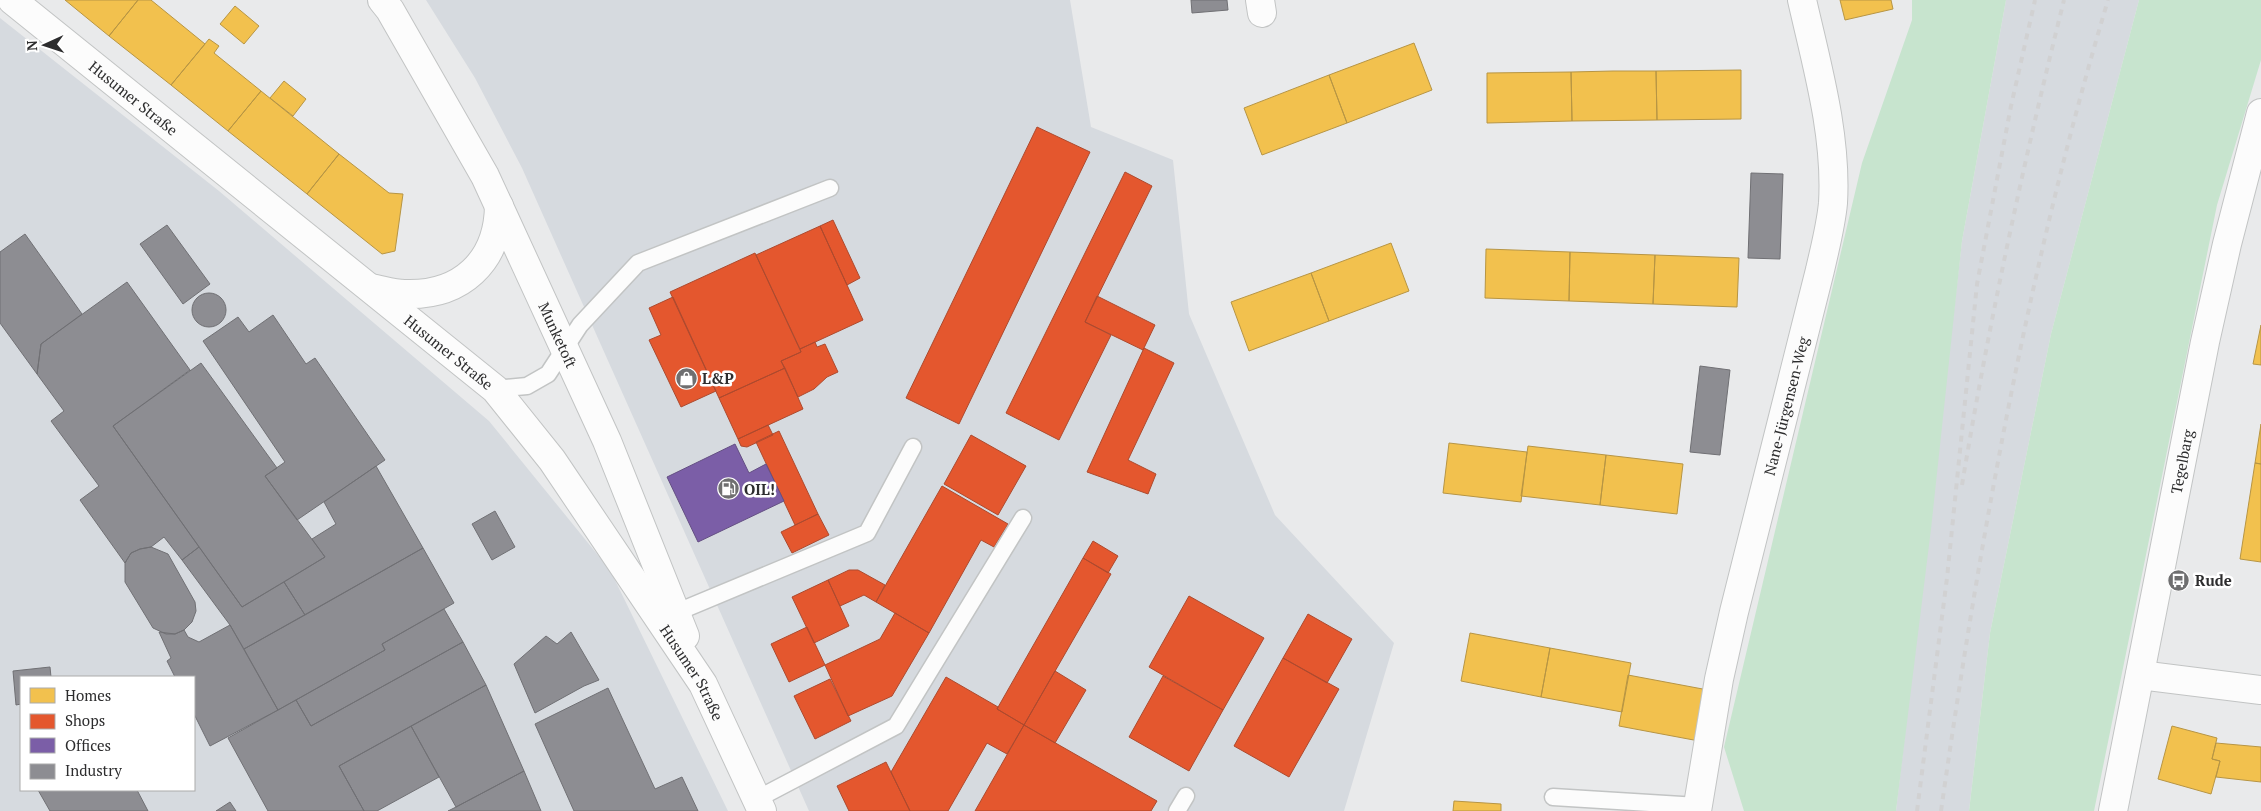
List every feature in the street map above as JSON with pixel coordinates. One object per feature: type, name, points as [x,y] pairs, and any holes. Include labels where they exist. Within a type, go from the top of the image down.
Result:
[{"type":"main road","name":"Husumer Straße","points":[[12,0],[495,389],[552,460],[704,684],[760,805]]},
{"type":"main road","name":"Munketoft","points":[[382,0],[390,10],[485,176],[607,441],[704,684]]},
{"type":"main road","name":"Nane-Jürgensen-Weg","points":[[1697,809],[1719,678],[1820,270],[1832,205],[1833,168],[1830,132],[1802,0]]},
{"type":"main road","name":"Tegelbarg","points":[[2113,811],[2205,342],[2227,244],[2261,113]]},
{"type":"main road","points":[[370,288],[405,294],[436,291],[452,285],[471,274],[486,257],[494,242],[498,226],[499,206]]},
{"type":"main road","points":[[2140,675],[2261,690]]},
{"type":"lane","points":[[495,389],[527,386],[548,374],[580,325],[638,263],[830,188]]},
{"type":"lane","points":[[675,613],[867,533],[913,447]]},
{"type":"lane","points":[[760,805],[896,726],[1023,518]]},
{"type":"lane","points":[[1177,811],[1186,796]]},
{"type":"lane","points":[[1553,797],[1697,809]]},
{"type":"shaded area","points":[[426,0],[1070,0],[1091,127],[1173,160],[1189,314],[1275,515],[1394,643],[1344,811],[809,811],[522,168],[475,78]]},
{"type":"shaded area","points":[[2006,0],[2139,0],[2051,334],[1990,633],[1969,811],[1896,811],[1962,241]]},
{"type":"shaded area","points":[[0,18],[219,191],[489,421],[610,570],[728,811],[0,811]]},
{"type":"green space","points":[[1912,0],[2006,0],[1962,241],[1931,529],[1896,811],[1744,811],[1724,747],[1862,163],[1912,20]]},
{"type":"green space","points":[[2139,0],[2261,0],[2261,60],[2217,205],[2094,811],[1969,811],[1990,633],[2051,334]]},
{"type":"building: Homes","points":[[65,0],[138,0],[109,36]]},
{"type":"building: Homes","points":[[138,0],[151,0],[205,44],[171,85],[109,36]]},
{"type":"building: Homes","points":[[1840,0],[1891,0],[1893,9],[1845,20]]},
{"type":"building: Homes","points":[[235,6],[259,26],[244,44],[220,24]]},
{"type":"building: Homes","points":[[209,39],[219,46],[214,53],[261,91],[228,131],[171,85]]},
{"type":"building: Homes","points":[[1414,43],[1432,90],[1347,123],[1329,75]]},
{"type":"building: Homes","points":[[1741,70],[1741,119],[1657,120],[1656,71]]},
{"type":"building: Homes","points":[[1656,71],[1657,120],[1572,121],[1571,72]]},
{"type":"building: Homes","points":[[1571,72],[1572,121],[1487,123],[1487,73]]},
{"type":"building: Homes","points":[[1329,75],[1347,123],[1262,155],[1244,108]]},
{"type":"building: Homes","points":[[284,81],[306,99],[293,116],[270,98]]},
{"type":"building: Homes","points":[[261,91],[339,154],[307,194],[228,131]]},
{"type":"building: Homes","points":[[339,154],[389,193],[403,194],[395,251],[382,254],[307,194]]},
{"type":"building: Homes","points":[[1391,243],[1409,291],[1329,321],[1311,273]]},
{"type":"building: Homes","points":[[1486,249],[1570,252],[1569,301],[1485,298]]},
{"type":"building: Homes","points":[[1570,252],[1655,255],[1653,304],[1569,301]]},
{"type":"building: Homes","points":[[1655,255],[1739,258],[1737,307],[1653,304]]},
{"type":"building: Homes","points":[[1311,273],[1329,321],[1249,351],[1231,302]]},
{"type":"building: Homes","points":[[2261,325],[2261,365],[2253,364]]},
{"type":"building: Homes","points":[[2261,424],[2261,464],[2255,463]]},
{"type":"building: Homes","points":[[1449,443],[1527,452],[1521,502],[1443,493]]},
{"type":"building: Homes","points":[[1528,446],[1606,455],[1600,505],[1521,496]]},
{"type":"building: Homes","points":[[1606,455],[1683,464],[1677,514],[1600,505]]},
{"type":"building: Homes","points":[[2255,463],[2261,464],[2261,562],[2240,559]]},
{"type":"building: Homes","points":[[1470,633],[1550,648],[1541,697],[1461,681]]},
{"type":"building: Homes","points":[[1550,648],[1631,663],[1622,712],[1541,697]]},
{"type":"building: Homes","points":[[1628,675],[1708,690],[1699,741],[1619,726]]},
{"type":"building: Homes","points":[[2172,726],[2217,738],[2212,759],[2220,761],[2211,794],[2158,779]]},
{"type":"building: Homes","points":[[2216,743],[2261,747],[2261,782],[2216,777],[2220,761],[2212,759]]},
{"type":"building: Homes","points":[[1454,801],[1501,804],[1501,811],[1453,811]]},
{"type":"building: Shops","points":[[1037,127],[1090,152],[959,424],[906,398]]},
{"type":"building: Shops","points":[[1125,172],[1152,186],[1085,322],[1111,335],[1059,440],[1006,413]]},
{"type":"building: Shops","points":[[833,220],[860,278],[847,285],[820,226]]},
{"type":"building: Shops","points":[[820,226],[863,320],[800,349],[756,255]]},
{"type":"building: Shops","points":[[755,253],[801,352],[781,361],[785,368],[719,398],[670,292]]},
{"type":"building: Shops","points":[[1097,296],[1155,325],[1143,350],[1085,322]]},
{"type":"building: Shops","points":[[673,297],[716,391],[681,407],[649,340],[661,335],[649,308]]},
{"type":"building: Shops","points":[[815,342],[817,347],[825,344],[838,372],[827,377],[814,389],[798,397],[781,361],[801,352],[800,349]]},
{"type":"building: Shops","points":[[1144,348],[1174,363],[1128,460],[1156,474],[1148,494],[1087,472]]},
{"type":"building: Shops","points":[[785,368],[803,409],[738,439],[719,398]]},
{"type":"building: Shops","points":[[768,425],[773,435],[747,447],[741,446],[738,439]]},
{"type":"building: Shops","points":[[779,431],[818,514],[795,525],[756,442]]},
{"type":"building: Shops","points":[[971,435],[1026,466],[998,515],[944,484]]},
{"type":"building: Shops","points":[[942,486],[1008,524],[994,547],[981,540],[929,633],[876,602]]},
{"type":"building: Shops","points":[[818,514],[829,535],[792,553],[781,532]]},
{"type":"building: Shops","points":[[1093,541],[1118,556],[1108,573],[1083,558]]},
{"type":"building: Shops","points":[[1083,558],[1111,574],[1024,725],[997,709]]},
{"type":"building: Shops","points":[[849,570],[858,570],[885,585],[876,602],[864,595],[840,606],[828,580]]},
{"type":"building: Shops","points":[[828,580],[849,626],[814,643],[792,597]]},
{"type":"building: Shops","points":[[1189,596],[1264,638],[1223,710],[1149,667]]},
{"type":"building: Shops","points":[[895,613],[929,633],[892,696],[848,716],[825,665],[880,639]]},
{"type":"building: Shops","points":[[1308,614],[1352,639],[1327,683],[1283,658]]},
{"type":"building: Shops","points":[[807,627],[825,665],[789,682],[771,644]]},
{"type":"building: Shops","points":[[1283,658],[1339,689],[1289,777],[1234,746]]},
{"type":"building: Shops","points":[[1055,671],[1086,690],[1055,743],[1024,725]]},
{"type":"building: Shops","points":[[1163,676],[1223,710],[1189,771],[1129,737]]},
{"type":"building: Shops","points":[[946,677],[998,707],[997,709],[1024,725],[1007,754],[987,743],[948,811],[910,811],[891,772]]},
{"type":"building: Shops","points":[[830,679],[851,721],[815,739],[794,696]]},
{"type":"building: Shops","points":[[1024,725],[1157,801],[1151,811],[975,811]]},
{"type":"building: Shops","points":[[886,762],[910,811],[849,811],[837,786]]},
{"type":"building: Offices","points":[[735,444],[749,473],[766,464],[784,501],[698,542],[667,477]]},
{"type":"building: Industry","points":[[1191,0],[1227,0],[1228,10],[1192,13]]},
{"type":"building: Industry","points":[[1751,173],[1783,174],[1780,259],[1748,258]]},
{"type":"building: Industry","points":[[167,225],[210,284],[183,304],[140,244]]},
{"type":"building: Industry","points":[[25,234],[82,314],[41,344],[37,374],[0,323],[0,252]]},
{"type":"building: Industry","points":[[127,282],[190,370],[113,426],[199,547],[182,560],[164,537],[151,547],[131,553],[125,563],[80,500],[99,486],[51,421],[64,411],[37,374],[41,344]]},
{"type":"building: Industry","points":[[209,293],[221,298],[226,310],[221,322],[209,327],[197,322],[192,310],[197,298]]},
{"type":"building: Industry","points":[[273,315],[306,364],[315,358],[385,460],[297,520],[265,476],[285,462],[203,341],[238,317],[249,332]]},
{"type":"building: Industry","points":[[201,363],[277,468],[265,476],[325,557],[242,607],[113,426]]},
{"type":"building: Industry","points":[[1700,366],[1730,370],[1720,455],[1690,452]]},
{"type":"building: Industry","points":[[376,466],[423,548],[305,615],[284,582],[325,557],[312,539],[336,524],[324,502]]},
{"type":"building: Industry","points":[[495,511],[515,547],[492,560],[472,524]]},
{"type":"building: Industry","points":[[151,547],[168,554],[195,602],[196,611],[192,622],[184,630],[175,634],[166,634],[153,628],[125,582],[125,563],[131,553]]},
{"type":"building: Industry","points":[[199,547],[242,607],[284,582],[305,615],[244,649],[230,625],[182,560]]},
{"type":"building: Industry","points":[[423,548],[454,603],[382,644],[385,650],[278,710],[244,649]]},
{"type":"building: Industry","points":[[444,609],[463,642],[311,726],[296,700],[385,650],[382,644]]},
{"type":"building: Industry","points":[[230,625],[278,710],[210,746],[195,716],[195,676],[174,676],[167,661],[171,658],[159,632],[175,634],[184,630],[188,637],[199,642]]},
{"type":"building: Industry","points":[[571,632],[599,680],[584,686],[535,713],[514,664],[546,636],[557,644]]},
{"type":"building: Industry","points":[[463,642],[486,685],[339,766],[364,811],[268,811],[228,738],[296,700],[311,726]]},
{"type":"building: Industry","points":[[50,667],[51,676],[20,676],[20,704],[16,705],[13,671]]},
{"type":"building: Industry","points":[[486,685],[524,771],[456,807],[411,726]]},
{"type":"building: Industry","points":[[608,688],[655,789],[682,777],[698,811],[574,811],[535,724]]},
{"type":"building: Industry","points":[[411,726],[439,777],[377,811],[364,811],[339,766]]},
{"type":"building: Industry","points":[[524,771],[541,811],[448,811],[456,807]]},
{"type":"building: Industry","points":[[39,791],[138,791],[148,811],[50,811]]},
{"type":"building: Industry","points":[[230,802],[236,811],[216,811]]},
{"type":"railway","points":[[1917,811],[1947,578],[1977,284],[2011,106],[2035,0]]},
{"type":"railway","points":[[1962,485],[2008,241],[2064,0]]},
{"type":"railway","points":[[1941,811],[1972,606],[2010,402],[2054,200],[2108,0]]},
{"type":"place","name":"L&P","points":[[686,378]]},
{"type":"place","name":"OIL!","points":[[728,489]]},
{"type":"place","name":"Rude","points":[[2179,580]]}]
